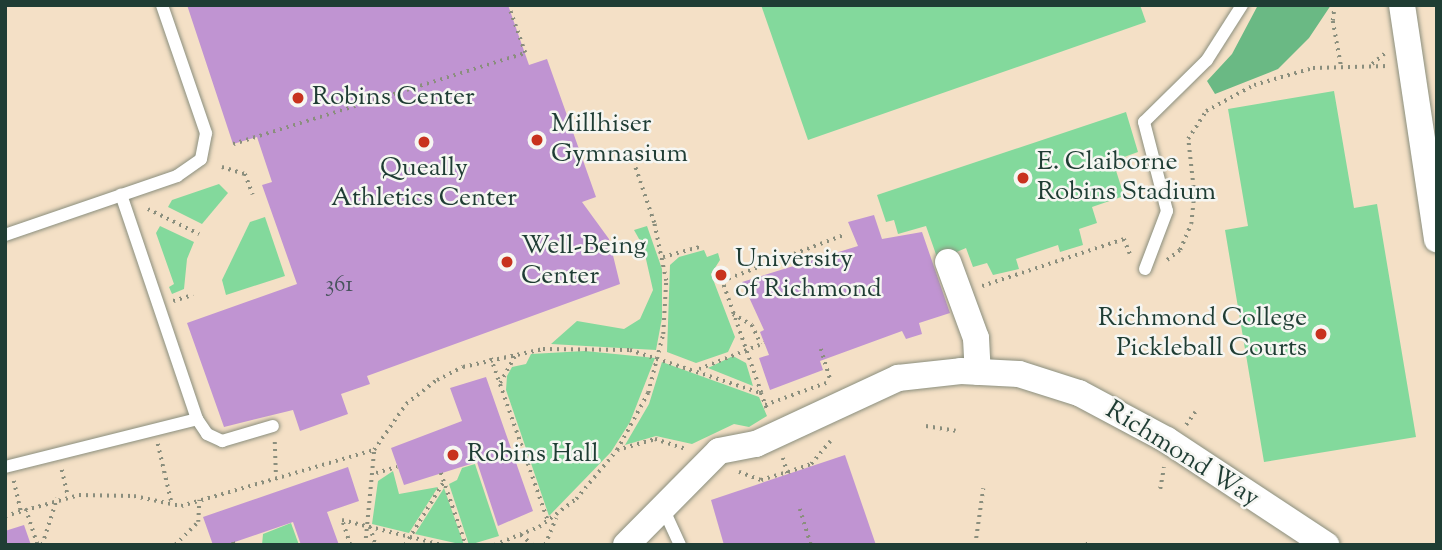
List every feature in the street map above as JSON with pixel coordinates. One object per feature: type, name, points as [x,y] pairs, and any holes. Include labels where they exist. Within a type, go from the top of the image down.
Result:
[{"type":"street","points":[[1402,5],[1437,239]]},
{"type":"street","points":[[948,262],[976,338],[978,372]]},
{"type":"street","name":"Richmond Way","points":[[626,545],[719,452],[756,444],[898,378],[933,372],[978,372],[1019,374],[1079,393],[1167,440],[1326,545]]},
{"type":"lane","points":[[5,235],[191,169],[206,148],[206,133],[162,5]]},
{"type":"lane","points":[[1145,269],[1167,211],[1144,122],[1207,60],[1242,5]]},
{"type":"lane","points":[[121,195],[197,419],[207,434],[222,441],[273,426]]},
{"type":"lane","points":[[8,466],[197,419]]},
{"type":"lane","points":[[663,508],[680,545]]},
{"type":"path","points":[[233,144],[525,53],[508,5]]},
{"type":"path","points":[[1335,5],[1333,21],[1340,65]]},
{"type":"path","points":[[1371,66],[1395,44]]},
{"type":"path","points":[[1159,263],[1180,250],[1191,224],[1194,194],[1188,139],[1198,119],[1254,85],[1340,65],[1398,67]]},
{"type":"path","points":[[494,545],[556,516],[617,450],[648,393],[659,356],[666,315],[663,257],[634,164]]},
{"type":"path","points":[[222,167],[245,174],[253,195]]},
{"type":"path","points":[[148,209],[199,233]]},
{"type":"path","points":[[768,411],[722,281],[844,235]]},
{"type":"path","points":[[974,289],[1124,239],[1130,254]]},
{"type":"path","points":[[663,257],[703,246]]},
{"type":"path","points":[[171,302],[193,295]]},
{"type":"path","points":[[699,369],[763,344],[752,326],[733,314]]},
{"type":"path","points":[[365,545],[375,474],[374,450],[394,418],[425,388],[449,373],[517,353],[597,347],[659,356],[761,393]]},
{"type":"path","points":[[821,349],[831,381]]},
{"type":"path","points":[[500,383],[517,353]]},
{"type":"path","points":[[491,359],[548,521]]},
{"type":"path","points":[[765,405],[840,378]]},
{"type":"path","points":[[1183,430],[1195,412]]},
{"type":"path","points":[[926,426],[957,431]]},
{"type":"path","points":[[617,450],[655,439],[686,449]]},
{"type":"path","points":[[264,444],[275,440],[276,475]]},
{"type":"path","points":[[737,471],[761,480],[788,473],[811,464],[830,441]]},
{"type":"path","points":[[158,443],[173,504]]},
{"type":"path","points":[[780,449],[788,473]]},
{"type":"path","points":[[5,516],[68,496],[134,496],[173,504],[199,500],[276,475],[374,450]]},
{"type":"path","points":[[1160,489],[1165,461]]},
{"type":"path","points":[[61,464],[68,496]]},
{"type":"path","points":[[8,466],[23,510],[40,545]]},
{"type":"path","points":[[375,474],[397,467]]},
{"type":"path","points":[[441,473],[466,545]]},
{"type":"path","points":[[405,545],[444,481]]},
{"type":"path","points":[[975,545],[983,488]]},
{"type":"path","points":[[40,545],[57,498]]},
{"type":"path","points":[[175,545],[182,544],[198,522],[199,500]]},
{"type":"path","points":[[800,509],[811,545]]},
{"type":"path","points":[[545,545],[556,516]]},
{"type":"path","points":[[351,545],[342,520],[442,545]]},
{"type":"path","points":[[369,526],[376,545]]},
{"type":"path","points":[[520,535],[533,545]]},
{"type":"green space","points":[[761,5],[1140,5],[1146,22],[808,140]]},
{"type":"green space","points":[[1258,5],[1331,5],[1309,38],[1278,69],[1215,94],[1207,81],[1232,54]]},
{"type":"green space","name":"Richmond College Pickleball Courts","points":[[1334,91],[1354,208],[1377,204],[1416,437],[1264,462],[1225,230],[1248,226],[1228,109]]},
{"type":"green space","name":"E. Claiborne Robins Stadium","points":[[1126,112],[1138,152],[1113,161],[1124,196],[1092,207],[1097,223],[1079,229],[1083,245],[1060,252],[1058,245],[1016,259],[1019,269],[993,275],[987,263],[973,267],[966,248],[938,260],[926,226],[898,234],[894,220],[886,222],[877,195]]},
{"type":"green space","points":[[219,184],[228,193],[202,224],[168,207],[172,200]]},
{"type":"green space","points":[[265,217],[285,276],[226,295],[222,280],[250,222]]},
{"type":"green space","points":[[160,226],[194,242],[187,259],[184,289],[172,294],[169,287],[174,284],[156,233]]},
{"type":"green space","points":[[647,226],[662,269],[662,318],[656,350],[551,344],[577,321],[624,329],[640,319],[653,290],[643,246],[634,230]]},
{"type":"green space","points":[[704,250],[707,257],[718,253],[720,260],[711,274],[735,337],[728,352],[696,363],[667,352],[670,265],[679,257]]},
{"type":"green space","points":[[585,351],[655,358],[630,422],[611,452],[549,516],[506,390],[507,376],[512,367],[526,364],[531,354]]},
{"type":"green space","points":[[733,356],[746,363],[753,386],[708,368]]},
{"type":"green space","points":[[662,362],[759,397],[767,416],[749,427],[734,424],[692,444],[656,436],[625,445],[649,404]]},
{"type":"green space","points":[[475,464],[499,536],[469,545],[449,484],[457,480],[462,468]]},
{"type":"green space","points":[[393,471],[399,494],[438,487],[409,533],[372,524],[378,481]]},
{"type":"green space","points":[[444,488],[464,545],[415,534]]},
{"type":"green space","points":[[291,523],[299,545],[262,545],[263,534]]},
{"type":"building","points":[[187,5],[508,5],[529,65],[547,59],[596,197],[582,202],[609,239],[620,284],[367,376],[370,384],[341,394],[348,414],[300,431],[293,410],[224,427],[187,323],[297,284],[262,185],[272,182],[257,137],[233,144]]},
{"type":"building","points":[[874,215],[882,239],[922,232],[950,313],[919,323],[922,334],[906,339],[902,331],[820,361],[823,370],[770,390],[759,358],[769,355],[760,332],[764,330],[742,282],[858,246],[848,222]]},
{"type":"building","name":"Robins Hall","points":[[486,377],[533,511],[498,526],[477,462],[404,485],[391,448],[462,421],[450,388]]},
{"type":"building","points":[[845,455],[876,545],[724,545],[711,500]]},
{"type":"building","points":[[348,467],[359,501],[327,512],[339,545],[301,545],[293,522],[226,545],[213,545],[203,517]]},
{"type":"building","points":[[24,525],[31,545],[5,545],[5,531]]},
{"type":"place","name":"Robins Center","points":[[298,98]]},
{"type":"place","name":"Millhiser Gymnasium","points":[[537,140]]},
{"type":"place","name":"Queally Athletics Center","points":[[424,142]]},
{"type":"place","name":"E. Claiborne Robins Stadium","points":[[1023,178]]},
{"type":"place","name":"Well-Being Center","points":[[507,262]]},
{"type":"place","name":"University of Richmond","points":[[721,275]]},
{"type":"place","name":"Richmond College Pickleball Courts","points":[[1321,334]]},
{"type":"place","name":"Robins Hall","points":[[453,455]]}]
